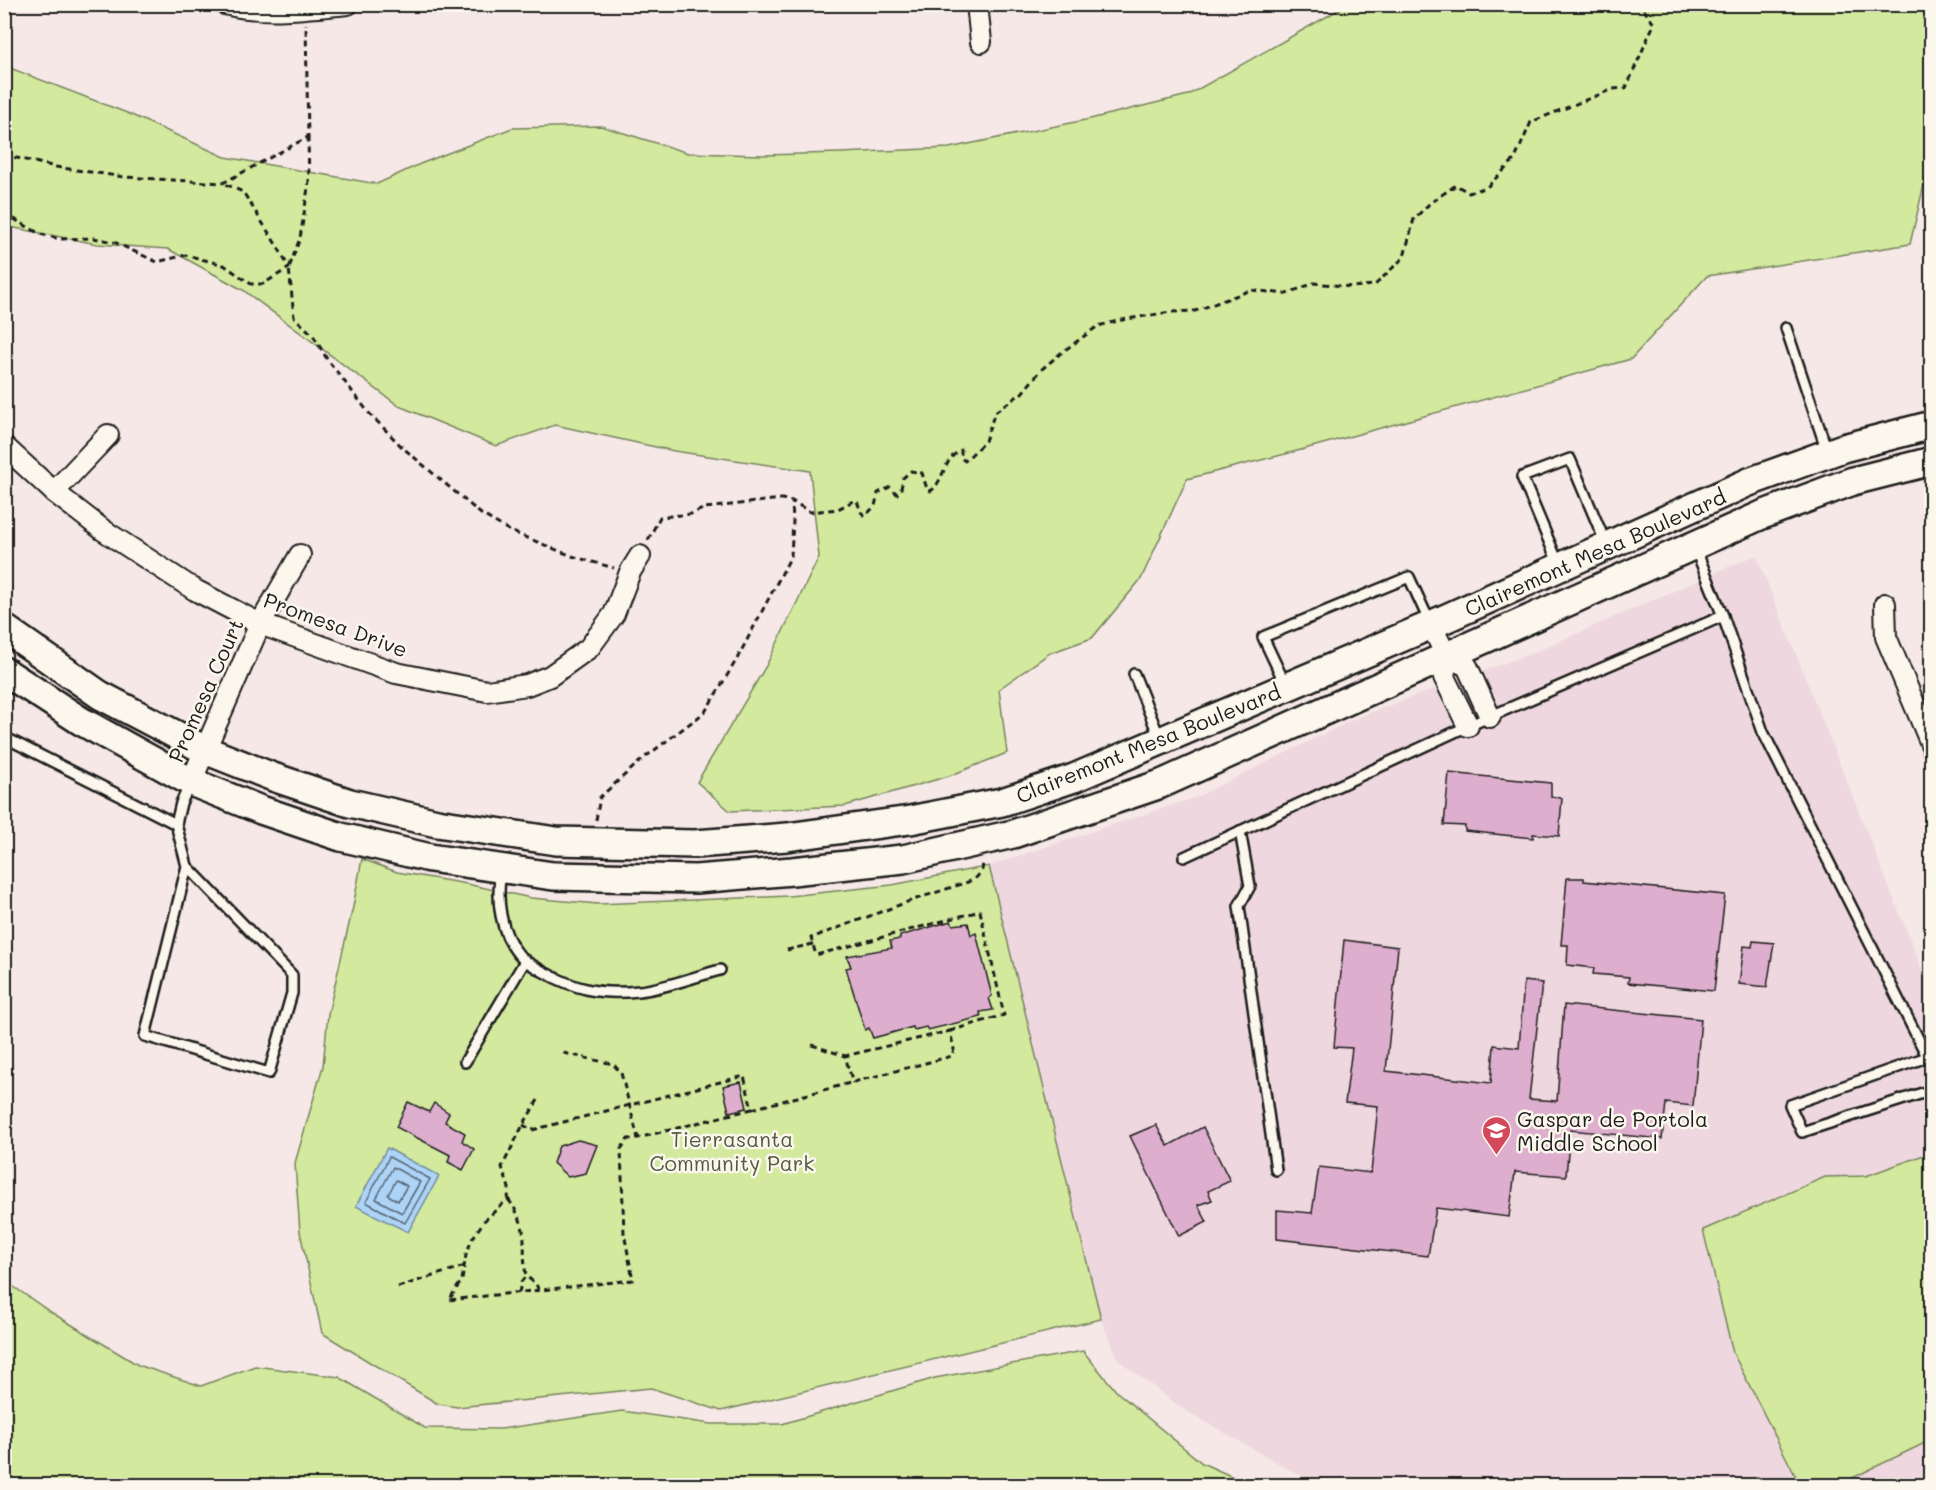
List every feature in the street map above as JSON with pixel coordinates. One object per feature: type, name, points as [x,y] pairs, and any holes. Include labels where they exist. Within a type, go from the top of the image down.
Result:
[{"type":"main road","name":"Clairemont Mesa Boulevard","points":[[4,628],[100,695],[205,750],[273,777],[350,803],[436,824],[556,841],[695,844],[787,837],[910,820],[1002,802],[1074,778],[1431,625],[1749,482],[1843,448],[1932,425]]},
{"type":"main road","name":"Clairemont Mesa Boulevard","points":[[4,671],[81,720],[190,782],[261,810],[340,837],[430,858],[553,876],[696,879],[903,859],[1013,834],[1161,784],[1762,515],[1853,482],[1932,461]]},
{"type":"main road","points":[[502,870],[505,860],[526,847],[556,841]]},
{"type":"street","points":[[225,4],[239,8],[279,11],[348,4]]},
{"type":"street","points":[[977,4],[981,42]]},
{"type":"street","points":[[54,492],[108,435]]},
{"type":"street","name":"Promesa Drive","points":[[4,446],[54,492],[103,530],[195,590],[260,624],[396,673],[487,691],[527,685],[550,676],[589,648],[614,614],[635,564]]},
{"type":"street","name":"Promesa Court","points":[[190,782],[260,624],[300,555]]},
{"type":"street","points":[[1885,604],[1886,637],[1932,746]]},
{"type":"street","points":[[1431,625],[1447,657],[1444,677],[1468,726]]},
{"type":"street","points":[[1447,657],[1467,666],[1490,717]]},
{"type":"lane","points":[[1786,328],[1828,453]]},
{"type":"lane","points":[[1560,567],[1522,477],[1570,459],[1607,546]]},
{"type":"lane","points":[[1694,545],[1723,616],[1763,732],[1929,1062],[1790,1105],[1802,1132],[1932,1090]]},
{"type":"lane","points":[[1287,688],[1263,637],[1409,576],[1431,625]]},
{"type":"lane","points":[[1184,857],[1468,726],[1723,616]]},
{"type":"lane","points":[[1134,674],[1161,741]]},
{"type":"lane","points":[[4,737],[176,824]]},
{"type":"lane","points":[[188,867],[145,1036],[269,1073],[292,993],[292,975],[188,867],[176,824],[181,803],[190,782]]},
{"type":"lane","points":[[1240,831],[1250,886],[1239,906],[1275,1170]]},
{"type":"lane","points":[[502,870],[498,905],[507,934],[518,955],[552,976],[583,990],[612,993],[643,991],[720,970]]},
{"type":"lane","points":[[465,1062],[525,961]]},
{"type":"path","points":[[4,155],[56,167],[124,177],[223,183],[243,192],[289,268],[294,317],[313,335],[327,358],[369,413],[402,447],[481,514],[510,531],[572,556],[635,564],[660,518],[691,514],[705,508],[782,499],[792,501],[810,512],[838,509],[857,501],[865,516],[875,506],[878,493],[890,487],[897,494],[902,489],[903,478],[911,471],[922,473],[927,489],[931,491],[935,488],[941,473],[954,453],[961,450],[965,461],[985,441],[995,412],[1022,393],[1042,369],[1061,353],[1098,326],[1170,312],[1195,311],[1251,290],[1286,294],[1314,283],[1352,287],[1375,285],[1404,257],[1414,219],[1430,203],[1456,185],[1469,193],[1487,187],[1515,159],[1531,122],[1613,89],[1626,88],[1654,24],[1644,10],[1643,4]]},
{"type":"path","points":[[4,218],[9,216],[40,234],[50,237],[94,238],[114,242],[157,262],[186,255],[224,265],[251,284],[263,284],[289,268],[300,237],[309,181],[306,8]]},
{"type":"path","points":[[223,183],[308,137]]},
{"type":"path","points":[[592,842],[600,798],[644,758],[705,712],[737,659],[791,556],[792,501]]},
{"type":"path","points":[[812,1045],[845,1056],[950,1031],[1004,1015],[980,911],[816,955],[811,938],[968,882],[977,877],[982,870],[983,862]]},
{"type":"path","points":[[787,950],[813,944]]},
{"type":"path","points":[[508,1199],[484,1221],[472,1239],[462,1280],[449,1300],[633,1281],[624,1233],[621,1149],[628,1138],[638,1138],[952,1056],[954,1049],[950,1031]]},
{"type":"path","points":[[563,1053],[613,1064],[621,1073],[638,1138]]},
{"type":"path","points":[[845,1056],[853,1083]]},
{"type":"path","points":[[523,1125],[532,1130],[744,1076],[752,1109]]},
{"type":"path","points":[[519,1293],[521,1282],[526,1276],[525,1232],[522,1221],[508,1199],[509,1188],[502,1167],[538,1100]]},
{"type":"path","points":[[398,1287],[465,1266]]},
{"type":"path","points":[[526,1276],[536,1284],[539,1291]]},
{"type":"shaded area","name":"Gaspar de Portola Middle School","points":[[1756,555],[1931,992],[1931,1485],[1321,1485],[1290,1470],[1183,1409],[1118,1360],[1101,1319],[989,866],[1197,797],[1356,718],[1535,652]]},
{"type":"green space","points":[[1931,4],[1931,155],[1910,244],[1707,276],[1631,359],[1187,479],[1141,579],[1092,638],[1050,653],[999,689],[1007,753],[949,776],[845,806],[730,811],[697,782],[766,666],[819,557],[810,471],[674,451],[555,425],[496,446],[399,406],[243,290],[168,249],[97,244],[10,227],[5,222],[5,66],[127,113],[225,157],[377,184],[420,164],[512,128],[601,126],[688,153],[762,155],[949,148],[1090,119],[1188,95],[1347,5]]},
{"type":"green space","name":"Tierrasanta Community Park","points":[[362,859],[397,872],[531,898],[598,904],[789,896],[892,885],[989,866],[1101,1319],[721,1411],[651,1388],[457,1407],[438,1404],[322,1333],[300,1232],[295,1163],[323,1066],[328,1014]]},
{"type":"green space","points":[[1931,1155],[1931,1440],[1838,1485],[1817,1485],[1796,1477],[1733,1353],[1703,1230],[1825,1177],[1866,1176],[1921,1156]]},
{"type":"green space","points":[[4,1280],[49,1311],[138,1365],[201,1386],[255,1366],[339,1377],[425,1428],[501,1429],[622,1411],[711,1424],[782,1424],[935,1378],[1083,1351],[1117,1392],[1202,1463],[1251,1485],[5,1485]]},
{"type":"water","points":[[387,1148],[439,1176],[408,1232],[356,1206]]},
{"type":"building","points":[[1449,773],[1551,783],[1551,797],[1562,798],[1559,836],[1533,834],[1533,838],[1465,831],[1465,826],[1444,825]]},
{"type":"building","points":[[1567,878],[1584,878],[1584,881],[1725,895],[1714,991],[1628,983],[1629,977],[1593,974],[1594,968],[1567,965],[1568,945],[1561,945]]},
{"type":"building","points":[[951,921],[953,925],[968,923],[971,935],[976,933],[992,996],[989,998],[993,1010],[980,1012],[981,1017],[928,1030],[926,1027],[914,1030],[913,1027],[873,1038],[869,1028],[865,1030],[846,968],[851,967],[847,956],[892,948],[890,941],[900,939],[900,936]]},
{"type":"building","points":[[1344,940],[1398,947],[1386,1071],[1491,1083],[1494,1045],[1519,1048],[1524,981],[1542,983],[1529,1099],[1557,1101],[1564,1005],[1701,1019],[1693,1106],[1666,1103],[1662,1139],[1570,1130],[1566,1176],[1515,1172],[1509,1217],[1436,1208],[1428,1256],[1277,1239],[1277,1210],[1312,1213],[1319,1167],[1371,1173],[1378,1106],[1345,1103],[1352,1048],[1334,1047]]},
{"type":"building","points":[[1753,941],[1774,943],[1767,987],[1739,984],[1744,946],[1752,947]]},
{"type":"building","points":[[741,1082],[747,1108],[729,1112],[723,1086]]},
{"type":"building","points":[[408,1102],[429,1112],[434,1103],[449,1113],[445,1122],[465,1133],[462,1141],[474,1149],[463,1170],[448,1162],[450,1155],[396,1127]]},
{"type":"building","points":[[1156,1125],[1168,1146],[1203,1127],[1230,1181],[1208,1191],[1212,1200],[1198,1205],[1207,1222],[1179,1236],[1130,1136]]},
{"type":"building","points":[[578,1140],[597,1145],[586,1173],[568,1177],[553,1163],[559,1146]]},
{"type":"waterway","points":[[66,1486],[86,1486]]},
{"type":"place","name":"Gaspar de Portola Middle School","points":[[1496,1156]]}]
